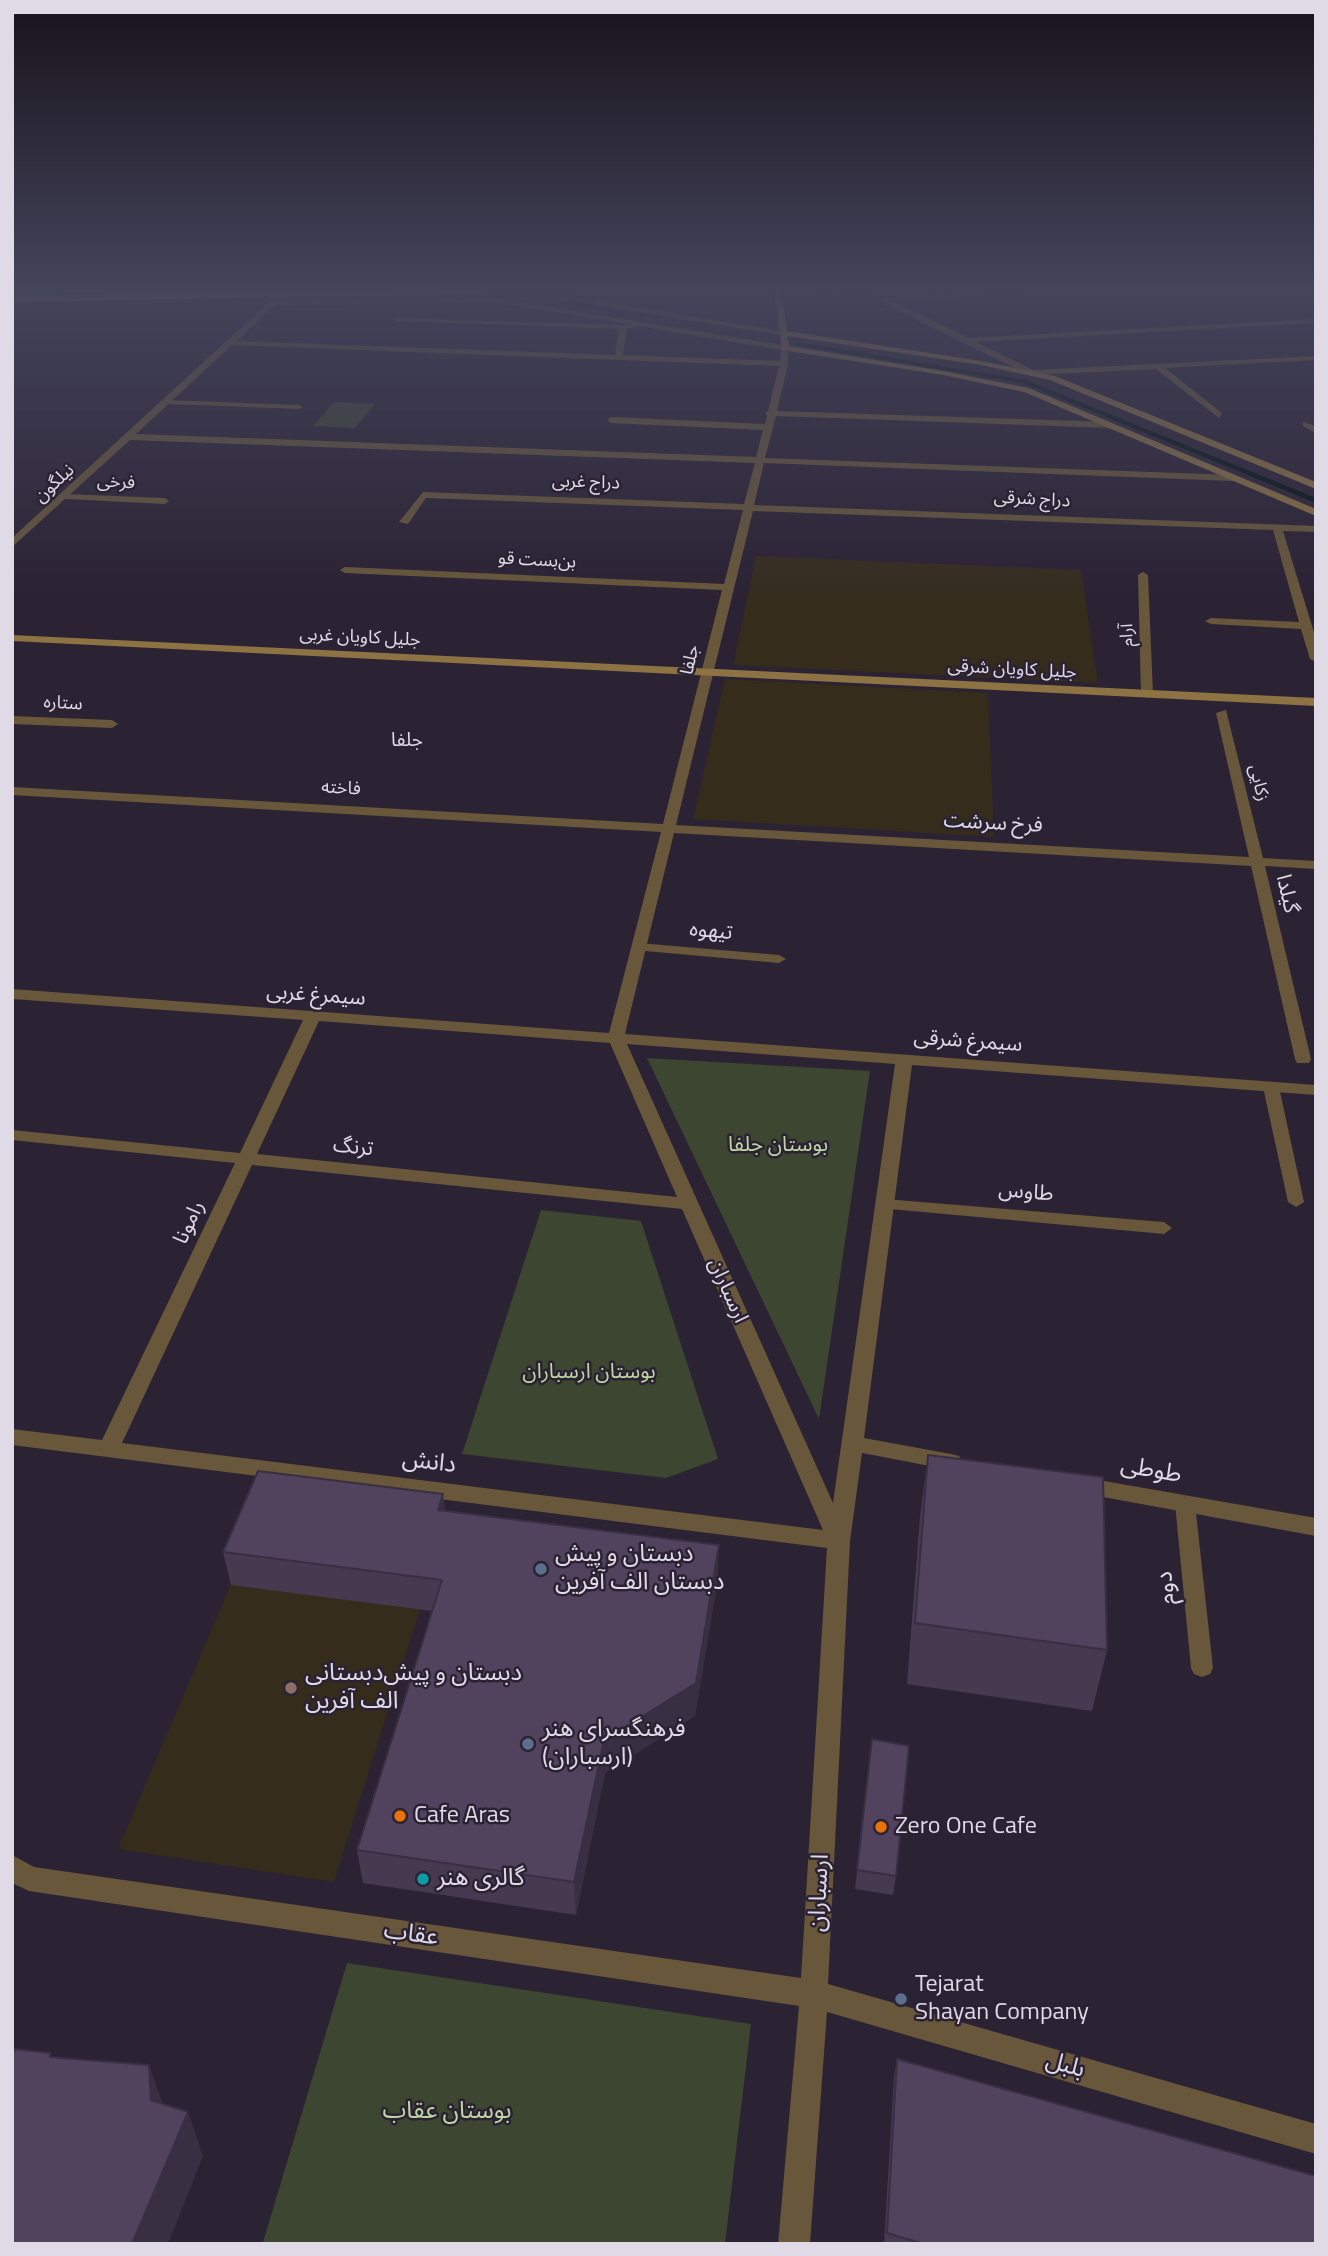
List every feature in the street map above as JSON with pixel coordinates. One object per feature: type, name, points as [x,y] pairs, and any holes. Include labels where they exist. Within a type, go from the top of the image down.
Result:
[{"type":"main road","points":[[1031,394],[1111,425],[1316,513]]},
{"type":"main road","points":[[1092,394],[1316,486]]},
{"type":"main road","name":"جلیل کاویان غربی","points":[[12,638],[706,673]]},
{"type":"main road","name":"جلیل کاویان شرقی","points":[[706,673],[1316,702]]},
{"type":"street","name":"نیلگون","points":[[12,544],[175,394]]},
{"type":"street","name":"جلفا","points":[[616,1039],[775,394]]},
{"type":"street","points":[[1193,394],[1219,415]]},
{"type":"street","points":[[769,413],[1111,425]]},
{"type":"street","points":[[611,420],[766,427]]},
{"type":"street","points":[[1306,424],[1316,430]]},
{"type":"street","points":[[130,437],[1234,478]]},
{"type":"street","name":"دراج غربی","points":[[404,522],[423,495],[747,505]]},
{"type":"street","name":"دراج شرقی","points":[[747,505],[1316,529]]},
{"type":"street","points":[[1277,527],[1316,659]]},
{"type":"street","name":"بن‌بست قو","points":[[345,570],[727,587]]},
{"type":"street","name":"آرام","points":[[1143,575],[1147,694]]},
{"type":"street","points":[[1211,621],[1306,626]]},
{"type":"street","name":"زکایی","points":[[1222,713],[1257,861]]},
{"type":"street","name":"ستاره","points":[[12,720],[112,724]]},
{"type":"street","name":"فاخته","points":[[12,791],[668,826]]},
{"type":"street","name":"فرخ سرشت","points":[[668,826],[1316,864]]},
{"type":"street","name":"گیلدا","points":[[1257,861],[1303,1059]]},
{"type":"street","name":"سیمرغ غربی","points":[[12,994],[616,1039]]},
{"type":"street","name":"رامونا","points":[[108,1449],[313,1017]]},
{"type":"street","name":"سیمرغ شرقی","points":[[616,1039],[1316,1090]]},
{"type":"street","name":"ارسباران","points":[[616,1039],[839,1541]]},
{"type":"street","name":"ارسباران","points":[[794,2244],[814,1994],[839,1541],[904,1060]]},
{"type":"street","name":"ترنگ","points":[[12,1135],[689,1204]]},
{"type":"street","name":"دانش","points":[[12,1437],[839,1541]]},
{"type":"street","points":[[854,1444],[973,1466]]},
{"type":"street","name":"طوطی","points":[[1066,1482],[1316,1527]]},
{"type":"street","name":"عقاب","points":[[12,1867],[29,1879],[814,1994]]},
{"type":"street","name":"بلبل","points":[[814,1994],[1316,2139]]},
{"type":"lane","points":[[167,402],[299,407]]},
{"type":"lane","name":"فرخی","points":[[65,496],[165,501]]},
{"type":"lane","name":"تیهوه","points":[[639,947],[779,959]]},
{"type":"lane","points":[[1271,1087],[1296,1202]]},
{"type":"lane","name":"طاوس","points":[[885,1204],[1164,1228]]},
{"type":"lane","name":"دوم","points":[[1185,1504],[1202,1668]]},
{"type":"shaded area","points":[[756,556],[1081,570],[1098,683],[733,665]]},
{"type":"shaded area","points":[[725,679],[988,693],[994,837],[693,819]]},
{"type":"shaded area","name":"دبستان و پیش‌دبستانی الف آفرین","points":[[265,1504],[446,1527],[334,1882],[118,1849]]},
{"type":"green space","points":[[334,402],[375,404],[355,428],[313,426]]},
{"type":"green space","name":"بوستان جلفا","points":[[647,1058],[870,1071],[819,1419]]},
{"type":"green space","name":"بوستان ارسباران","points":[[541,1210],[641,1221],[718,1459],[666,1478],[462,1454]]},
{"type":"green space","name":"بوستان عقاب","points":[[347,1963],[751,2024],[725,2244],[263,2242]]},
{"type":"building","points":[[928,1455],[1103,1477],[1107,1650],[915,1623]]},
{"type":"building","name":"فرهنگسرای هنر (ارسباران)","points":[[258,1471],[443,1494],[438,1510],[719,1545],[696,1683],[604,1740],[574,1882],[357,1850],[442,1580],[223,1552]]},
{"type":"building","name":"Zero One Cafe","points":[[872,1739],[909,1746],[896,1876],[857,1870]]},
{"type":"building","points":[[15,2049],[50,2053],[50,2057],[149,2065],[151,2100],[188,2112],[132,2244],[12,2244],[12,2055]]},
{"type":"building","points":[[897,2059],[1316,2176],[1316,2244],[924,2244],[887,2233]]},
{"type":"waterway","points":[[1056,394],[1316,501]]},
{"type":"place","name":"دبستان و پیش دبستان الف آفرین","points":[[541,1569]]},
{"type":"place","name":"دبستان و پیش‌دبستانی الف آفرین","points":[[291,1688]]},
{"type":"place","name":"فرهنگسرای هنر (ارسباران)","points":[[528,1744]]},
{"type":"place","name":"Cafe Aras","points":[[400,1816]]},
{"type":"place","name":"Zero One Cafe","points":[[881,1827]]},
{"type":"place","name":"گالری هنر","points":[[423,1879]]},
{"type":"place","name":"Tejarat Shayan Company","points":[[901,1999]]},
{"type":"district","name":"جلفا","points":[[407,741]]}]
